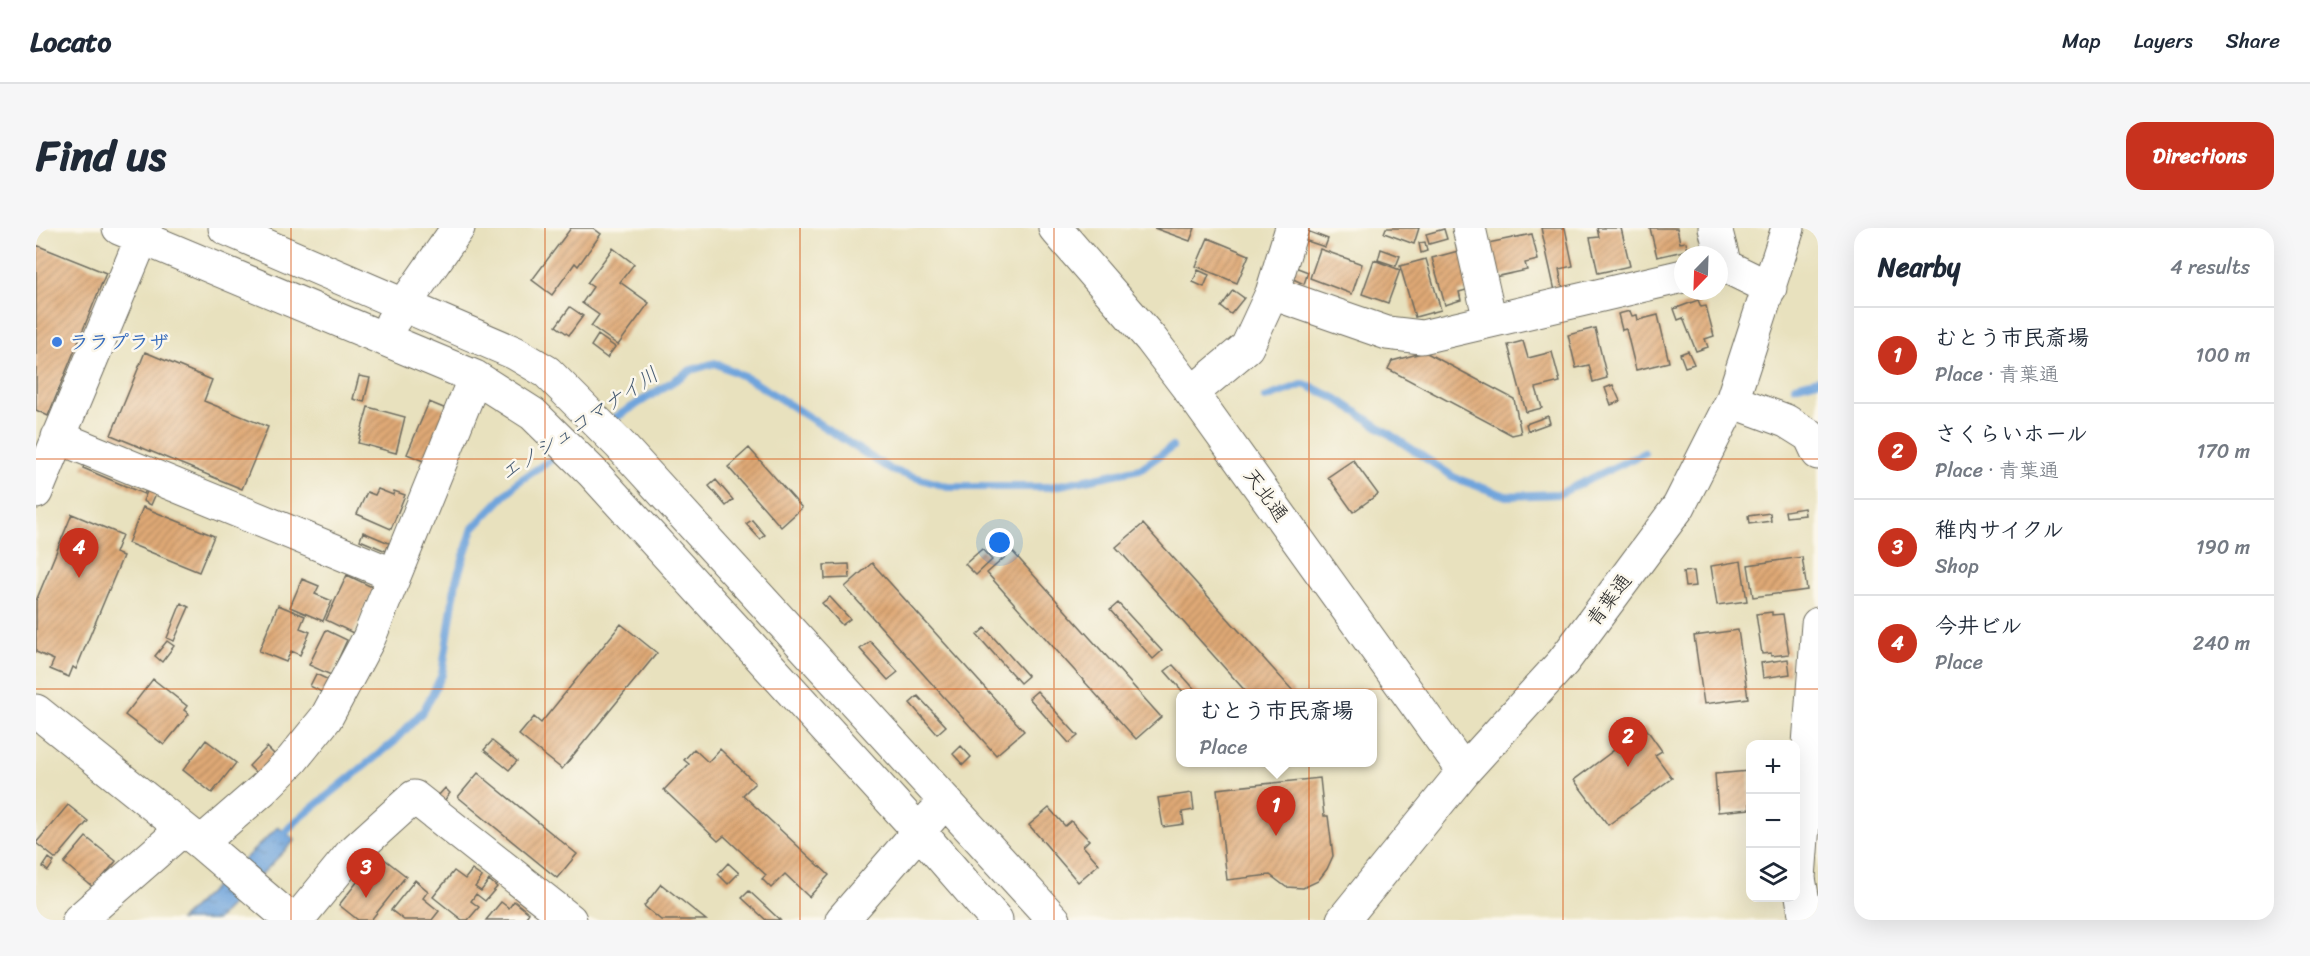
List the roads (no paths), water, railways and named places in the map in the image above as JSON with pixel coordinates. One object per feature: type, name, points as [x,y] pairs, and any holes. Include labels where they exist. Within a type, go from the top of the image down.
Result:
[{"type":"street","points":[[225,228],[515,353],[547,372],[621,445],[1054,920]]},
{"type":"street","points":[[382,337],[458,228]]},
{"type":"street","points":[[1192,393],[1247,347],[1272,293],[1292,228]]},
{"type":"street","points":[[1469,228],[1490,321]]},
{"type":"street","points":[[1715,228],[1718,246]]},
{"type":"street","name":"青葉通","points":[[1343,920],[1464,771],[1563,662],[1678,506],[1732,401],[1788,228]]},
{"type":"street","points":[[36,492],[136,231],[475,377],[516,402],[548,429],[592,472],[918,830],[996,920]]},
{"type":"street","name":"天北通","points":[[1074,235],[1192,393],[1464,771]]},
{"type":"street","points":[[1728,269],[1770,288]]},
{"type":"street","points":[[1272,293],[1387,333],[1422,337],[1674,278]]},
{"type":"street","points":[[79,920],[198,841],[262,790],[292,760],[326,718],[369,638],[475,377]]},
{"type":"street","points":[[1732,401],[1785,421],[1810,436],[1818,453]]},
{"type":"street","points":[[58,437],[394,575]]},
{"type":"street","points":[[1806,920],[1799,878],[1818,624]]},
{"type":"street","points":[[36,711],[288,916],[414,796],[570,920]]},
{"type":"street","points":[[842,920],[918,830],[946,801]]},
{"type":"water","points":[[278,827],[295,840],[217,920],[180,920]]},
{"type":"waterway","name":"エノシュコマナイ川","points":[[607,423],[691,370],[715,363],[751,380],[891,470],[948,487],[1050,487],[1140,469],[1172,447]]},
{"type":"waterway","name":"エノシュコマナイ川","points":[[1795,386],[1818,380]]},
{"type":"waterway","name":"エノシュコマナイ川","points":[[1265,398],[1304,384],[1337,399],[1455,478],[1506,496],[1559,494],[1644,453]]},
{"type":"waterway","name":"エノシュコマナイ川","points":[[279,839],[295,822],[394,742],[424,710],[442,675],[456,581],[473,528],[518,482],[562,452]]},
{"type":"place","name":"ララプラザ","points":[[57,342]]},
{"type":"place","name":"今井ビル","points":[[79,578]]},
{"type":"place","name":"さくらいホール","points":[[1628,767]]},
{"type":"place","name":"むとう市民斎場","points":[[1276,836]]},
{"type":"place","name":"稚内サイクル","points":[[366,898]]}]
